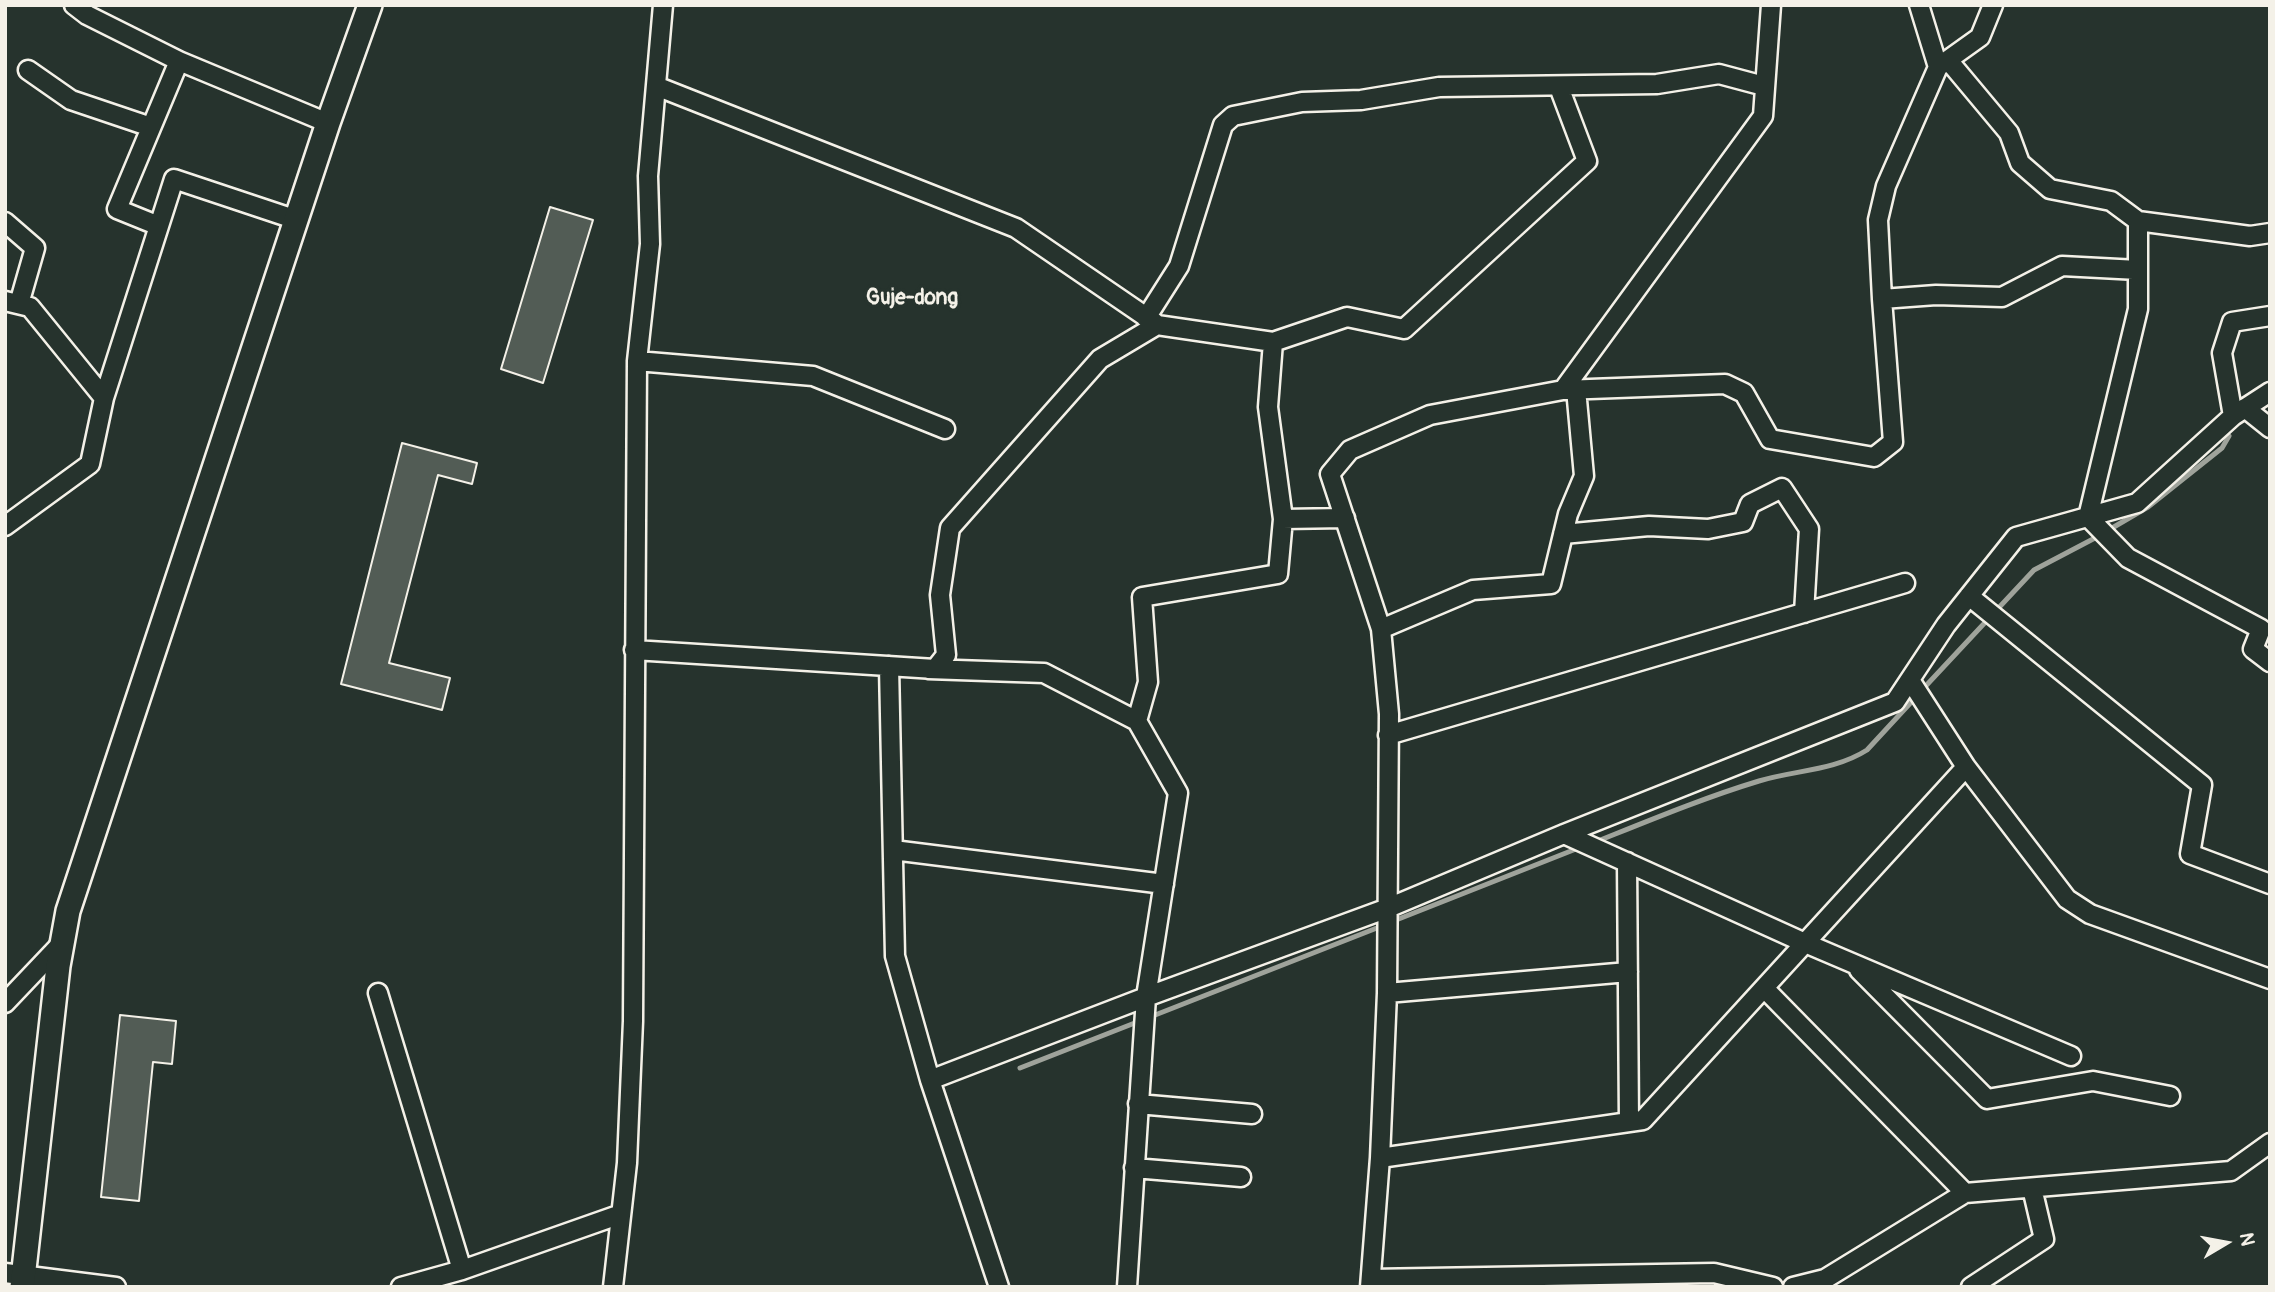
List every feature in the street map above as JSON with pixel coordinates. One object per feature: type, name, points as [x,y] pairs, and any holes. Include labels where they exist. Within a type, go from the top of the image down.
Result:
[{"type":"main road","points":[[17,1278],[68,911],[328,123],[370,5]]},
{"type":"street","points":[[74,5],[87,15],[179,61],[328,123]]},
{"type":"street","points":[[612,1287],[627,1163],[633,1021],[637,361],[650,243],[648,176],[663,5]]},
{"type":"street","points":[[1381,629],[1473,590],[1551,584],[1568,514],[1584,476],[1570,390],[1763,116],[1771,5]]},
{"type":"street","points":[[1919,5],[1943,63],[2010,133],[2020,163],[2050,189],[2111,201],[2138,221],[2250,236],[2270,233]]},
{"type":"street","points":[[1773,1287],[1714,1273],[1370,1283],[1380,1158],[1387,993],[1389,714],[1381,629],[1330,474],[1350,450],[1430,415],[1570,390],[1725,384],[1744,393],[1770,439],[1874,457],[1893,442],[1878,220],[1883,198],[1900,153],[1943,63],[1980,37],[1993,5]]},
{"type":"street","points":[[159,226],[117,209],[179,61]]},
{"type":"street","points":[[28,70],[71,100],[151,127]]},
{"type":"street","points":[[935,669],[946,655],[940,595],[950,528],[1100,359],[1152,321],[1179,265],[1223,125],[1233,116],[1302,103],[1361,100],[1439,87],[1657,84],[1718,74],[1764,86]]},
{"type":"street","points":[[656,86],[1016,228],[1152,321],[1273,342],[1347,317],[1404,329],[1587,161],[1559,87]]},
{"type":"street","points":[[5,526],[90,464],[104,398],[174,179],[297,220]]},
{"type":"street","points":[[2088,517],[2138,309],[2138,221]]},
{"type":"street","points":[[5,222],[35,248],[12,303],[30,307],[104,398]]},
{"type":"street","points":[[1882,299],[1936,295],[2002,297],[2062,266],[2138,270]]},
{"type":"street","points":[[2270,316],[2232,322],[2221,353],[2239,412],[2270,428]]},
{"type":"street","points":[[1137,721],[1148,681],[1142,597],[1278,574],[1283,519],[1268,407],[1273,342]]},
{"type":"street","points":[[637,361],[813,376],[945,429]]},
{"type":"street","points":[[930,1080],[1146,997],[1387,918],[1564,834],[1895,702],[1946,625],[2016,537],[2137,503],[2239,412],[2270,392]]},
{"type":"street","points":[[1563,534],[1649,526],[1708,529],[1743,522],[1750,504],[1782,488],[1809,528],[1804,613]]},
{"type":"street","points":[[2088,517],[2128,558],[2261,629],[2253,649],[2270,662]]},
{"type":"street","points":[[1283,519],[1345,518]]},
{"type":"street","points":[[1388,735],[1905,583]]},
{"type":"street","points":[[1969,596],[2202,785],[2190,854],[2270,884]]},
{"type":"street","points":[[634,650],[935,669],[1044,673],[1137,721],[1178,793],[1146,997],[1127,1287]]},
{"type":"street","points":[[889,666],[895,956],[930,1080],[999,1287]]},
{"type":"street","points":[[1910,680],[1966,767],[2067,899],[2091,914],[2270,979]]},
{"type":"street","points":[[1380,1158],[1643,1120],[1966,767]]},
{"type":"street","points":[[1564,834],[1805,943],[2071,1056]]},
{"type":"street","points":[[893,850],[1164,884]]},
{"type":"street","points":[[1627,862],[1629,1122]]},
{"type":"street","points":[[5,1003],[62,943]]},
{"type":"street","points":[[1851,962],[1987,1099],[2093,1081],[2170,1096]]},
{"type":"street","points":[[1387,993],[1628,972]]},
{"type":"street","points":[[1764,988],[1965,1193]]},
{"type":"street","points":[[379,993],[462,1270]]},
{"type":"street","points":[[1138,1104],[1252,1114]]},
{"type":"street","points":[[1793,1287],[1825,1279],[1965,1193],[2231,1171],[2270,1143]]},
{"type":"street","points":[[1134,1168],[1241,1177]]},
{"type":"street","points":[[1971,1287],[2044,1239],[2032,1188]]},
{"type":"street","points":[[401,1287],[462,1270],[621,1214]]},
{"type":"street","points":[[17,1278],[116,1287]]},
{"type":"building","points":[[550,207],[593,220],[543,383],[501,369]]},
{"type":"building","points":[[402,443],[477,463],[472,484],[438,475],[389,663],[450,678],[442,710],[341,684]]},
{"type":"building","points":[[120,1015],[176,1021],[172,1064],[153,1062],[139,1201],[101,1197]]},
{"type":"waterway","points":[[1922,690],[2034,570],[2148,507],[2222,448],[2229,436]]},
{"type":"waterway","points":[[1593,843],[1738,788],[1854,757],[1867,750],[1915,698]]},
{"type":"waterway","points":[[1391,922],[1581,847]]},
{"type":"waterway","points":[[1020,1068],[1382,926]]},
{"type":"district","name":"Guje-dong","points":[[912,299]]}]
